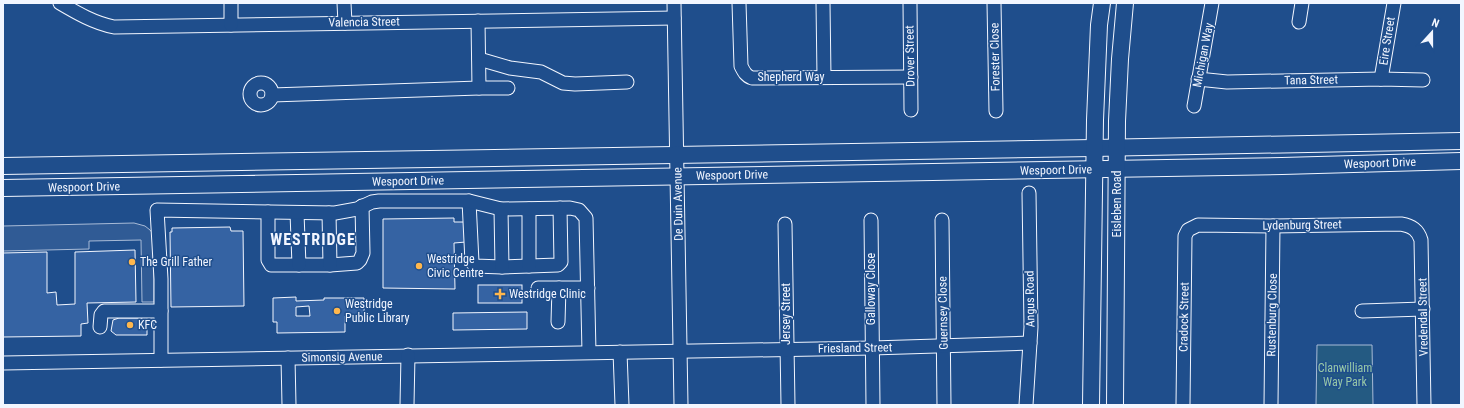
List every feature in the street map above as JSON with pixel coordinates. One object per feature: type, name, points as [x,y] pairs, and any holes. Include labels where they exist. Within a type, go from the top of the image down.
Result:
[{"type":"main road","name":"Eisleben Road","points":[[1091,405],[1094,148],[1097,63],[1102,3]]},
{"type":"main road","name":"Eisleben Road","points":[[1115,405],[1117,148],[1120,59],[1125,3]]},
{"type":"main road","name":"Wespoort Drive","points":[[3,166],[1461,141]]},
{"type":"main road","name":"Wespoort Drive","points":[[3,188],[1282,166],[1461,161]]},
{"type":"street","name":"Valencia Street","points":[[60,3],[91,20],[100,24],[114,27],[674,18]]},
{"type":"street","points":[[230,25],[231,3]]},
{"type":"street","points":[[344,3],[345,23]]},
{"type":"street","name":"De Duin Avenue","points":[[674,3],[681,405]]},
{"type":"street","name":"Shepherd Way","points":[[739,3],[741,66],[744,73],[752,78],[911,77]]},
{"type":"street","points":[[823,3],[824,77]]},
{"type":"street","name":"Drover Street","points":[[910,3],[910,110]]},
{"type":"street","name":"Forester Close","points":[[994,3],[996,111]]},
{"type":"street","name":"Michigan Way","points":[[1194,106],[1212,3]]},
{"type":"street","points":[[1299,22],[1302,3]]},
{"type":"street","name":"Eire Street","points":[[1381,79],[1394,3]]},
{"type":"street","points":[[478,21],[479,88]]},
{"type":"street","points":[[479,59],[510,68],[541,72],[562,83],[628,82]]},
{"type":"street","name":"Tana Street","points":[[1198,79],[1227,82],[1381,79],[1423,80]]},
{"type":"street","points":[[272,95],[508,88]]},
{"type":"street","name":"Angus Road","points":[[1026,405],[1030,343],[1029,193]]},
{"type":"street","points":[[161,360],[161,312],[157,210],[329,213],[357,209],[379,201],[469,201],[501,209],[570,208],[579,210],[586,218],[589,352]]},
{"type":"street","points":[[469,201],[472,262],[475,266],[502,267],[558,265],[562,262],[560,208]]},
{"type":"street","points":[[268,212],[270,265],[330,265],[357,263],[360,260],[363,253],[362,206]]},
{"type":"street","points":[[501,209],[502,267]]},
{"type":"street","points":[[529,209],[529,266]]},
{"type":"street","points":[[297,213],[299,266]]},
{"type":"street","points":[[329,213],[330,265]]},
{"type":"street","name":"Galloway Close","points":[[871,220],[873,405]]},
{"type":"street","name":"Guernsey Close","points":[[942,220],[944,405]]},
{"type":"street","name":"Jersey Street","points":[[785,224],[788,405]]},
{"type":"street","name":"Lydenburg Street","points":[[1188,230],[1198,225],[1274,226],[1402,224],[1411,226],[1416,230]]},
{"type":"street","name":"Rustenburg Close","points":[[1271,405],[1274,226]]},
{"type":"street","name":"Cradock Street","points":[[1183,405],[1185,236],[1188,230]]},
{"type":"street","name":"Vredendal Street","points":[[1416,230],[1419,234],[1422,247],[1424,405]]},
{"type":"street","points":[[538,288],[588,288]]},
{"type":"street","points":[[558,322],[559,288]]},
{"type":"street","points":[[1362,311],[1423,309]]},
{"type":"street","points":[[100,327],[101,315],[104,311],[161,312]]},
{"type":"street","name":"Friesland Street","points":[[680,351],[872,348],[1030,343]]},
{"type":"street","name":"Simonsig Avenue","points":[[3,363],[680,351]]},
{"type":"street","points":[[620,352],[622,405]]},
{"type":"street","points":[[407,405],[408,356]]},
{"type":"street","points":[[288,358],[289,405]]},
{"type":"green space","name":"Clanwilliam Way Park","points":[[1317,345],[1372,345],[1373,405],[1316,405]]},
{"type":"shaded area","points":[[134,223],[145,226],[154,235],[154,302],[142,302],[141,240],[89,241],[89,249],[3,251],[3,226]]},
{"type":"building","name":"Westridge Civic Centre","points":[[454,218],[454,222],[466,222],[466,242],[454,243],[455,289],[383,288],[383,219]]},
{"type":"building","points":[[230,227],[231,231],[243,231],[244,306],[171,307],[170,232],[172,232],[172,228]]},
{"type":"building","points":[[135,250],[136,302],[87,303],[88,323],[81,324],[81,336],[3,337],[3,253],[47,252],[47,293],[56,292],[57,305],[75,304],[75,252]]},
{"type":"building","name":"Westridge Clinic","points":[[478,285],[522,285],[522,303],[478,303]]},
{"type":"building","name":"Westridge Public Library","points":[[296,297],[296,301],[324,300],[324,298],[364,298],[364,316],[345,316],[345,332],[277,333],[277,322],[273,322],[273,298]],"holes":[[[309,306],[310,316],[296,316],[296,307]]]},
{"type":"building","points":[[527,312],[527,329],[453,330],[453,313]]},
{"type":"building","name":"KFC","points":[[119,318],[147,318],[147,335],[116,335],[111,331],[113,320]]},
{"type":"place","name":"The Grill Father","points":[[132,262]]},
{"type":"place","name":"Westridge Civic Centre","points":[[419,266]]},
{"type":"place","name":"Westridge Clinic","points":[[500,294]]},
{"type":"place","name":"Westridge Public Library","points":[[337,311]]},
{"type":"place","name":"KFC","points":[[130,325]]},
{"type":"district","name":"WESTRIDGE","points":[[313,239]]}]
